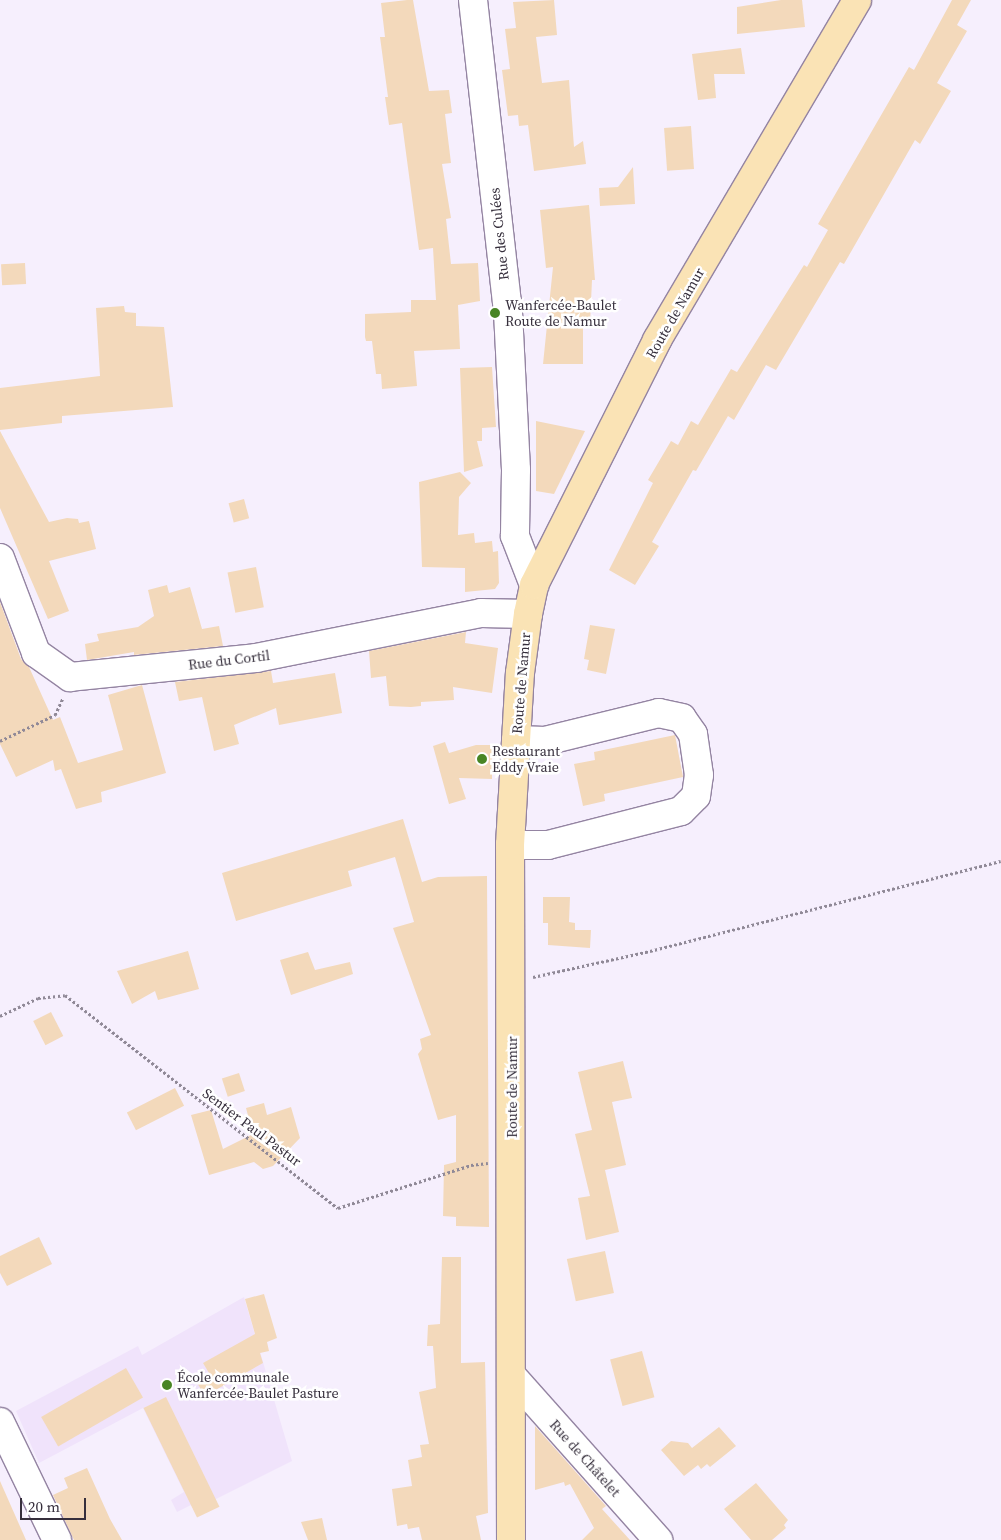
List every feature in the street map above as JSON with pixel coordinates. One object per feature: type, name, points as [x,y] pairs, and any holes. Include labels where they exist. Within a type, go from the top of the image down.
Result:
[{"type":"main road","name":"Route de Namur","points":[[511,1540],[512,1161],[510,845],[516,740],[528,614],[534,585],[658,340],[858,0]]},
{"type":"street","name":"Rue des Culées","points":[[473,0],[508,312],[516,470],[515,536],[534,585]]},
{"type":"street","points":[[0,558],[36,653],[74,677]]},
{"type":"street","name":"Rue du Cortil","points":[[74,677],[256,658],[481,613],[528,614]]},
{"type":"street","points":[[510,845],[548,845],[681,811],[696,796],[699,775],[693,734],[682,718],[659,713],[545,741],[516,740]]},
{"type":"street","name":"Rue de Châtelet","points":[[512,1376],[658,1540]]},
{"type":"street","points":[[0,1422],[57,1540]]},
{"type":"path","points":[[0,741],[55,714],[74,677]]},
{"type":"path","points":[[511,982],[650,951],[1001,861]]},
{"type":"path","name":"Sentier Paul Pastur","points":[[0,1016],[38,998],[65,995],[338,1208],[471,1164],[512,1161]]},
{"type":"shaded area","name":"École communale Wanfercée-Baulet Pasture","points":[[244,1297],[292,1461],[194,1510],[191,1505],[177,1512],[171,1500],[184,1492],[143,1408],[39,1463],[16,1411],[138,1346],[142,1355]]},
{"type":"building","points":[[413,0],[429,91],[449,90],[452,113],[445,114],[451,163],[442,164],[451,218],[446,219],[451,264],[478,263],[480,301],[458,305],[460,349],[414,351],[417,386],[382,389],[381,374],[376,374],[372,341],[366,341],[365,337],[365,314],[411,312],[411,300],[436,300],[433,248],[419,250],[402,123],[389,125],[385,97],[388,97],[380,37],[385,37],[381,3]]},
{"type":"building","points":[[554,0],[557,35],[536,37],[542,83],[569,80],[574,147],[583,141],[586,164],[534,171],[528,125],[519,126],[518,115],[508,116],[502,70],[510,69],[505,29],[516,28],[513,2]]},
{"type":"building","points":[[781,0],[802,0],[805,27],[737,34],[737,7]]},
{"type":"building","points":[[952,0],[971,0],[957,25],[967,31],[937,83],[951,91],[920,144],[915,140],[844,264],[840,262],[776,370],[766,365],[734,420],[728,416],[696,471],[693,470],[652,542],[659,546],[635,585],[609,570],[653,483],[648,480],[671,441],[678,445],[691,421],[698,425],[731,369],[737,372],[804,265],[807,267],[828,230],[818,224],[909,67],[914,70]]},
{"type":"building","points":[[741,48],[745,74],[714,74],[716,98],[698,100],[692,54]]},
{"type":"building","points":[[691,126],[694,169],[667,171],[664,128]]},
{"type":"building","points":[[633,167],[635,204],[600,206],[599,188],[618,187]]},
{"type":"building","points":[[589,205],[595,280],[592,280],[590,324],[583,324],[583,364],[543,364],[553,267],[546,268],[540,210]]},
{"type":"building","points":[[25,263],[26,284],[2,285],[1,264]]},
{"type":"building","points":[[124,306],[125,312],[136,313],[136,326],[164,327],[173,407],[62,416],[62,423],[0,430],[0,388],[100,376],[96,308]]},
{"type":"building","points":[[492,367],[496,427],[482,428],[482,441],[477,441],[483,466],[464,472],[460,368]]},
{"type":"building","points":[[536,421],[585,431],[554,494],[536,491]]},
{"type":"building","points":[[0,431],[49,522],[67,518],[78,519],[79,523],[89,521],[96,549],[49,561],[69,611],[48,619],[0,508]]},
{"type":"building","points":[[460,472],[471,483],[459,497],[458,535],[474,533],[475,543],[492,541],[493,552],[498,551],[499,583],[495,589],[465,592],[465,568],[422,567],[419,482]]},
{"type":"building","points":[[244,499],[249,518],[234,522],[229,503]]},
{"type":"building","points":[[256,567],[264,607],[235,613],[228,573]]},
{"type":"building","points":[[167,585],[169,593],[190,587],[202,629],[219,626],[223,646],[134,655],[134,652],[87,660],[85,644],[99,641],[97,634],[138,627],[154,616],[148,590]]},
{"type":"building","points":[[0,602],[21,659],[29,667],[53,720],[60,717],[78,763],[123,750],[108,695],[142,685],[166,773],[101,792],[102,802],[76,809],[61,769],[55,771],[53,760],[16,777],[0,744]]},
{"type":"building","points":[[590,625],[615,629],[606,674],[587,670],[589,660],[584,659]]},
{"type":"building","points":[[466,632],[465,643],[498,648],[492,693],[453,687],[454,700],[421,702],[421,706],[411,707],[389,706],[386,676],[371,678],[369,651]]},
{"type":"building","points":[[271,671],[273,683],[335,673],[342,713],[279,725],[276,708],[234,725],[239,744],[214,751],[202,697],[179,701],[175,682]]},
{"type":"building","points":[[675,735],[683,777],[604,794],[605,801],[583,806],[574,764],[595,760],[594,752]]},
{"type":"building","points":[[445,742],[449,753],[476,745],[492,745],[492,779],[459,778],[466,799],[449,804],[433,746]]},
{"type":"building","points":[[403,819],[422,882],[438,877],[487,876],[489,1227],[456,1226],[456,1217],[443,1216],[444,1165],[456,1162],[456,1115],[438,1120],[418,1054],[422,1049],[420,1039],[431,1035],[393,928],[414,922],[395,857],[348,871],[352,886],[236,921],[222,873]]},
{"type":"building","points":[[543,897],[570,897],[569,922],[575,923],[575,930],[591,930],[590,948],[548,945],[548,923],[543,923]]},
{"type":"building","points":[[188,951],[199,989],[158,1000],[155,991],[132,1004],[117,971]]},
{"type":"building","points":[[308,952],[315,970],[350,962],[353,974],[291,995],[280,960]]},
{"type":"building","points":[[51,1012],[63,1036],[45,1045],[33,1021]]},
{"type":"building","points":[[623,1061],[632,1098],[612,1102],[626,1165],[605,1170],[619,1232],[586,1240],[578,1198],[590,1196],[575,1134],[592,1130],[578,1072]]},
{"type":"building","points":[[239,1073],[245,1091],[228,1097],[222,1079]]},
{"type":"building","points":[[175,1088],[184,1106],[136,1130],[127,1113]]},
{"type":"building","points":[[264,1103],[267,1115],[291,1107],[300,1138],[273,1166],[263,1169],[254,1162],[209,1175],[191,1115],[211,1110],[223,1149],[253,1134],[246,1108]]},
{"type":"building","points":[[39,1237],[52,1264],[7,1286],[0,1273],[0,1256]]},
{"type":"building","points":[[605,1251],[614,1293],[576,1301],[567,1259]]},
{"type":"building","points":[[442,1257],[461,1257],[461,1363],[485,1362],[488,1513],[476,1516],[481,1540],[422,1540],[419,1527],[408,1529],[407,1524],[397,1526],[392,1489],[412,1486],[408,1460],[422,1457],[420,1445],[429,1444],[419,1392],[436,1388],[433,1346],[427,1346],[428,1325],[440,1324]]},
{"type":"building","points":[[264,1294],[277,1338],[267,1342],[269,1351],[260,1353],[263,1363],[205,1396],[196,1381],[209,1373],[203,1363],[255,1334],[245,1299]]},
{"type":"building","points":[[642,1351],[654,1397],[623,1406],[610,1360]]},
{"type":"building","points":[[126,1368],[143,1397],[58,1446],[41,1417]]},
{"type":"building","points":[[166,1397],[219,1507],[197,1518],[144,1408]]},
{"type":"building","points":[[535,1426],[606,1506],[602,1509],[630,1540],[582,1540],[594,1528],[570,1484],[565,1486],[564,1482],[535,1490]]},
{"type":"building","points":[[719,1427],[736,1446],[710,1467],[707,1464],[701,1469],[698,1465],[684,1476],[661,1450],[671,1441],[688,1443],[692,1448]]},
{"type":"building","points":[[87,1468],[110,1519],[122,1540],[74,1540],[53,1495],[68,1488],[64,1478]]},
{"type":"building","points":[[0,1481],[26,1540],[0,1540]]},
{"type":"building","points":[[756,1483],[788,1520],[784,1525],[786,1528],[772,1540],[751,1540],[724,1509]]},
{"type":"building","points":[[322,1518],[327,1540],[308,1540],[301,1522]]},
{"type":"place","name":"Wanfercée-Baulet Route de Namur","points":[[495,313]]},
{"type":"place","name":"Restaurant Eddy Vraie","points":[[482,759]]},
{"type":"place","name":"École communale Wanfercée-Baulet Pasture","points":[[167,1385]]}]
